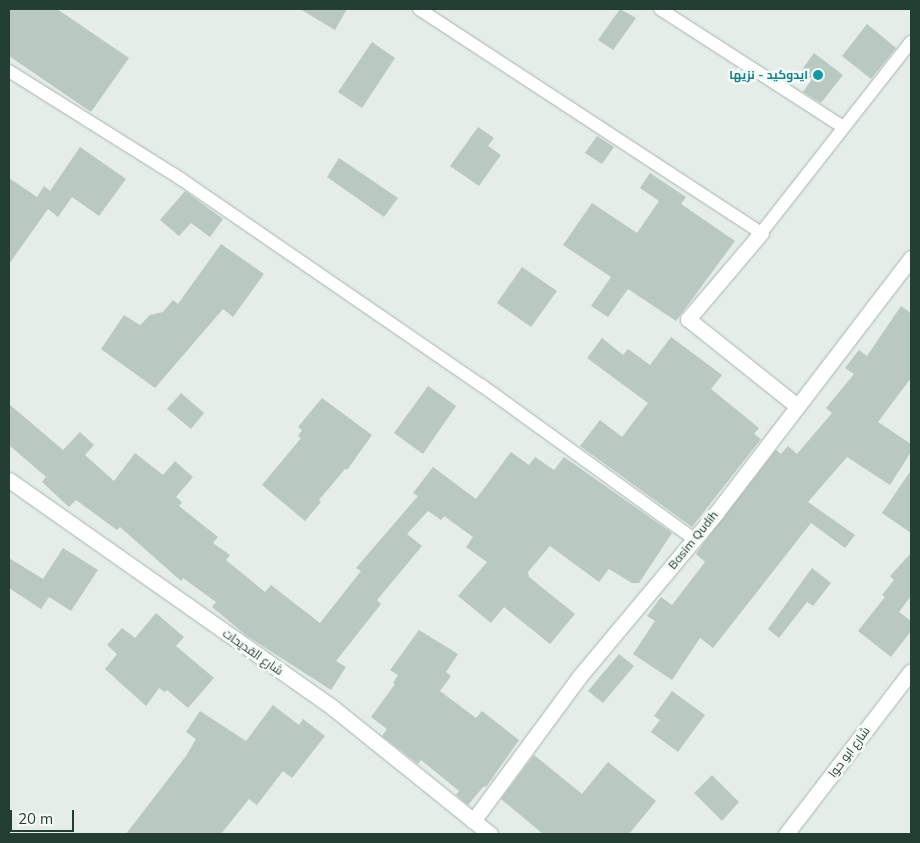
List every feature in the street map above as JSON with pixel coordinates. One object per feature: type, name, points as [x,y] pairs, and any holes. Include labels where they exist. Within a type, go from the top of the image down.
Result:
[{"type":"street","points":[[761,233],[688,319],[796,406]]},
{"type":"street","name":"Basim Qudih","points":[[473,821],[579,676],[694,539],[911,258]]},
{"type":"street","name":"شارع القديحات","points":[[9,480],[332,707],[490,834]]},
{"type":"street","name":"شارع ابو حوا","points":[[786,834],[911,671]]},
{"type":"lane","points":[[419,9],[761,233],[911,42]]},
{"type":"lane","points":[[660,9],[843,128]]},
{"type":"lane","points":[[9,70],[180,179],[376,313],[518,411],[694,539]]},
{"type":"building","points":[[9,9],[57,9],[129,58],[91,112],[9,56]]},
{"type":"building","points":[[300,9],[347,9],[335,30]]},
{"type":"building","points":[[620,9],[636,18],[613,50],[598,40]]},
{"type":"building","points":[[867,24],[896,48],[871,79],[842,56]]},
{"type":"building","points":[[372,42],[395,58],[362,108],[338,92]]},
{"type":"building","points":[[814,53],[843,75],[821,103],[803,92],[812,79],[801,71]]},
{"type":"building","points":[[478,127],[494,138],[488,146],[501,155],[479,186],[450,166]]},
{"type":"building","points":[[597,136],[614,147],[602,164],[585,153]]},
{"type":"building","points":[[80,147],[126,179],[99,216],[72,197],[58,217],[48,209],[9,264],[9,178],[37,197],[44,186],[50,191]]},
{"type":"building","points":[[339,158],[398,198],[384,217],[327,177]]},
{"type":"building","points":[[650,173],[686,197],[681,204],[735,241],[676,321],[628,289],[608,317],[591,306],[611,277],[563,245],[592,203],[637,233],[659,201],[640,188]]},
{"type":"building","points":[[185,191],[223,219],[210,237],[191,223],[179,236],[160,220]]},
{"type":"building","points":[[221,244],[264,274],[233,317],[223,309],[155,388],[101,349],[124,315],[140,325],[150,315],[163,312],[173,300],[178,304]]},
{"type":"building","points":[[522,267],[557,291],[531,327],[497,303]]},
{"type":"building","points":[[901,306],[911,313],[911,378],[878,422],[911,444],[911,452],[890,485],[847,457],[808,502],[855,535],[845,548],[811,523],[713,648],[700,638],[672,680],[633,654],[655,621],[647,616],[661,597],[672,605],[705,562],[696,554],[776,450],[781,454],[788,446],[797,454],[832,413],[826,408],[854,374],[845,368],[859,350],[867,356]]},
{"type":"building","points":[[671,337],[722,375],[711,389],[759,428],[754,434],[761,439],[692,527],[580,446],[600,420],[622,437],[648,403],[587,358],[602,338],[623,355],[628,349],[650,365]]},
{"type":"building","points":[[428,386],[456,406],[423,454],[394,433]]},
{"type":"building","points":[[181,393],[204,413],[191,429],[167,409]]},
{"type":"building","points":[[322,398],[372,435],[347,470],[345,469],[319,500],[321,502],[305,521],[262,485],[301,438],[298,436],[302,430],[298,427]]},
{"type":"building","points":[[9,404],[63,450],[80,432],[94,445],[85,455],[114,481],[135,453],[163,475],[175,461],[193,477],[176,497],[182,502],[179,506],[218,537],[213,543],[230,555],[226,560],[265,592],[271,585],[320,623],[361,571],[356,568],[418,496],[413,493],[433,467],[476,499],[511,452],[529,465],[535,457],[554,470],[564,457],[672,533],[639,583],[632,583],[609,569],[599,582],[550,546],[528,572],[529,577],[575,614],[550,644],[504,607],[491,623],[458,596],[487,562],[466,547],[473,537],[444,516],[441,520],[428,511],[407,534],[422,546],[377,600],[381,604],[336,661],[346,667],[331,690],[247,636],[212,607],[216,602],[183,578],[181,581],[120,527],[117,530],[76,500],[69,507],[42,482],[46,477],[9,445]]},
{"type":"building","points":[[911,470],[911,533],[882,513]]},
{"type":"building","points":[[63,548],[98,570],[71,611],[49,597],[41,609],[9,588],[9,558],[43,579]]},
{"type":"building","points":[[911,553],[911,596],[899,612],[911,621],[911,631],[891,657],[858,631],[885,597],[882,595],[894,580],[890,576]]},
{"type":"building","points":[[812,568],[831,583],[813,606],[807,602],[779,638],[768,629]]},
{"type":"building","points":[[156,613],[184,637],[176,646],[214,678],[188,708],[167,690],[165,692],[159,688],[146,706],[105,669],[117,654],[107,645],[122,628],[135,638]]},
{"type":"building","points":[[419,630],[458,654],[446,672],[451,676],[440,691],[476,718],[482,711],[519,740],[486,787],[484,786],[468,805],[456,795],[459,791],[421,760],[418,764],[382,736],[387,729],[371,717],[395,684],[393,683],[398,675],[390,670]]},
{"type":"building","points":[[619,654],[634,666],[603,703],[588,691]]},
{"type":"building","points":[[672,691],[705,715],[678,752],[651,732],[660,720],[654,716]]},
{"type":"building","points":[[273,705],[299,725],[303,719],[325,736],[292,778],[283,771],[257,805],[249,799],[221,834],[126,834],[186,756],[196,739],[186,732],[200,711],[246,741]]},
{"type":"building","points":[[534,755],[582,794],[608,762],[656,801],[629,834],[543,834],[501,799]]},
{"type":"building","points":[[712,775],[739,802],[722,821],[694,793]]},
{"type":"place","name":"ايدوكيد - نزيها","points":[[818,75]]}]
